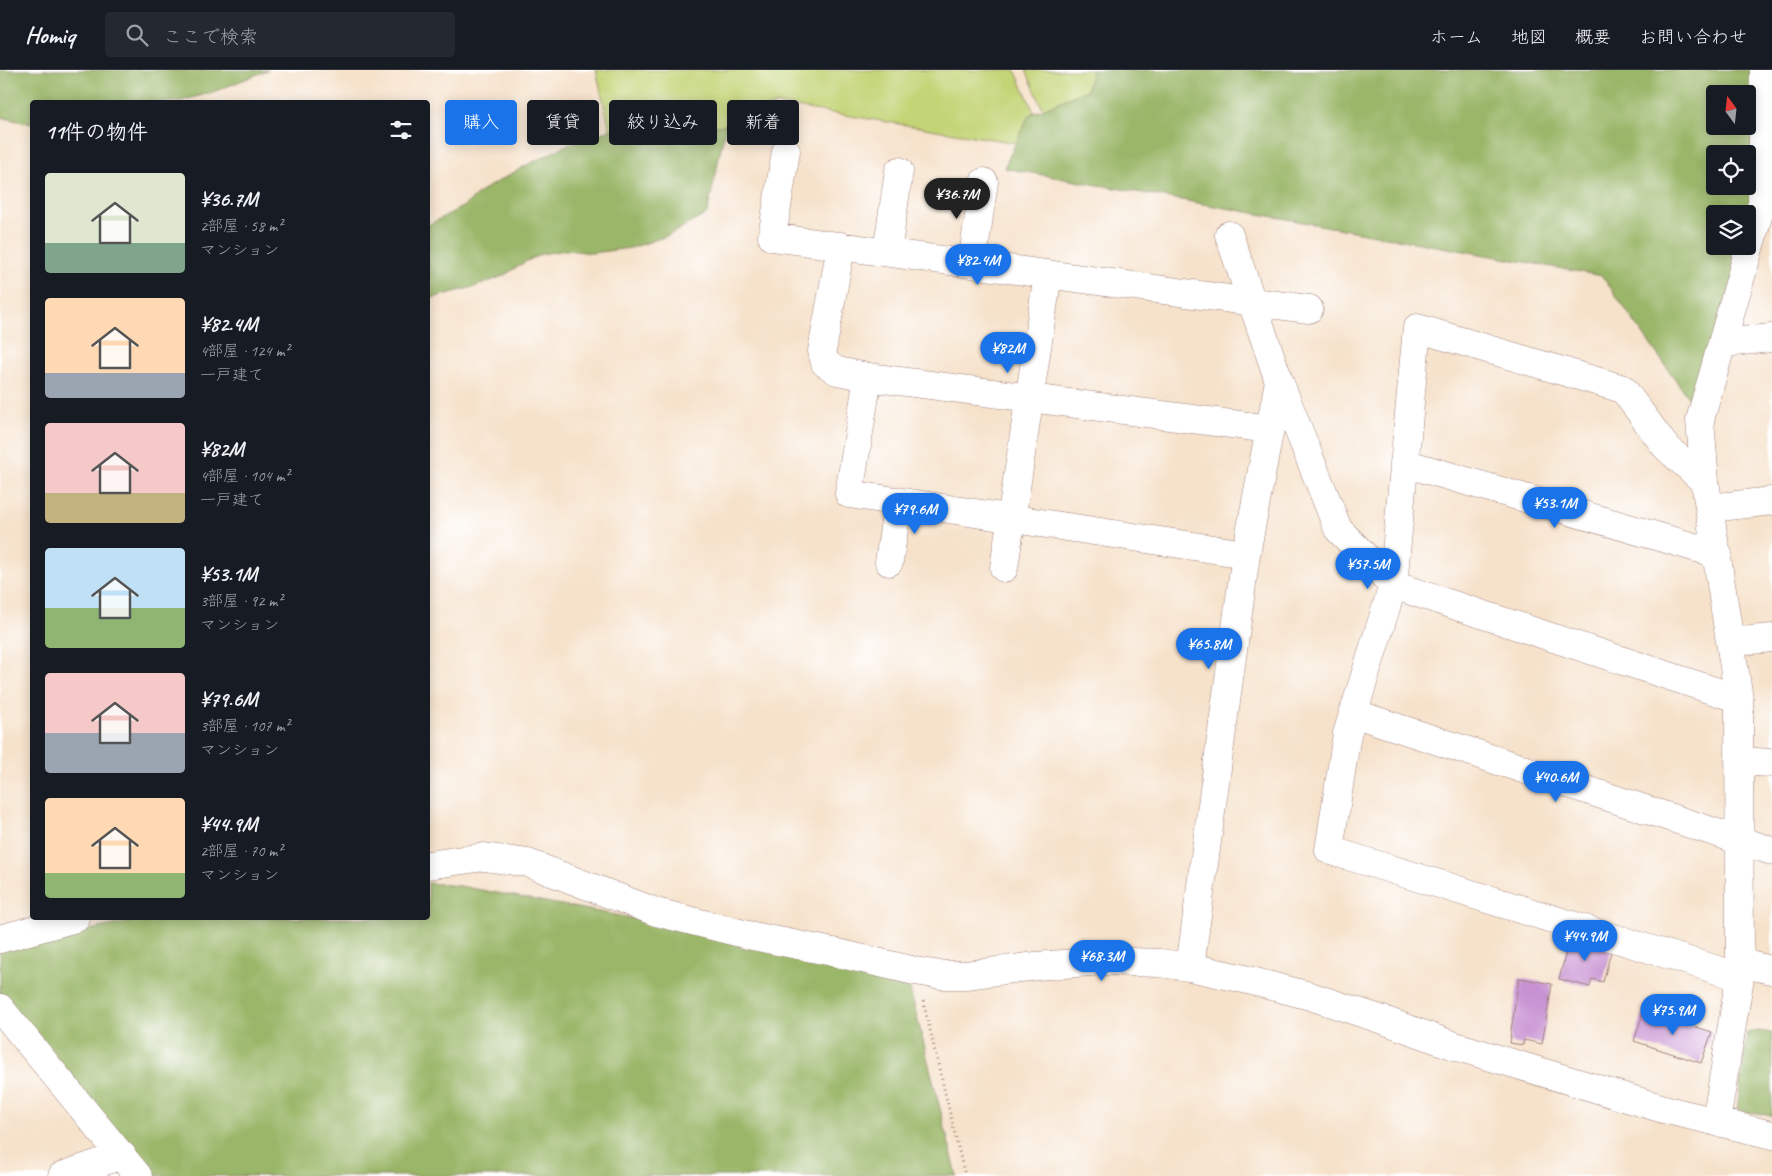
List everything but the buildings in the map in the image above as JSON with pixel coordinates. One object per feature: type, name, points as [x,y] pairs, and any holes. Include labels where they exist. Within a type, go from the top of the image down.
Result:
[{"type":"street","points":[[1716,1122],[1739,970],[1739,699],[1708,495],[1700,420],[1722,343],[1767,202],[1764,70]]},
{"type":"street","points":[[786,151],[772,237],[1308,309]]},
{"type":"street","points":[[887,252],[899,171]]},
{"type":"street","points":[[972,264],[984,182]]},
{"type":"street","points":[[1229,235],[1278,382],[1338,528],[1393,585],[1739,699]]},
{"type":"street","points":[[841,246],[822,351],[825,363],[837,371],[868,377],[1270,429]]},
{"type":"street","points":[[1004,568],[1048,274]]},
{"type":"street","points":[[1772,501],[1708,495],[1665,446],[1623,389],[1417,328],[1393,585],[1347,734],[1329,850],[1739,970],[1772,970]]},
{"type":"street","points":[[1722,343],[1772,338]]},
{"type":"street","points":[[868,377],[849,494],[1246,554]]},
{"type":"street","points":[[1190,967],[1246,554],[1278,382]]},
{"type":"street","points":[[1404,463],[1718,554]]},
{"type":"street","points":[[889,562],[898,502]]},
{"type":"street","points":[[1731,642],[1772,638]]},
{"type":"street","points":[[1353,713],[1772,851]]},
{"type":"street","points":[[1739,761],[1772,763]]},
{"type":"street","points":[[430,865],[484,857],[528,863],[656,912],[748,936],[942,975],[966,976],[1036,966],[1104,961],[1160,963],[1190,967],[1310,996],[1455,1046],[1667,1110],[1772,1135]]},
{"type":"street","points":[[0,940],[69,920]]},
{"type":"street","points":[[0,1008],[130,1166]]},
{"type":"street","points":[[62,1176],[130,1166]]},
{"type":"path","points":[[915,971],[965,1176]]},
{"type":"green space","points":[[0,70],[268,70],[213,92],[185,100],[30,100],[30,124],[0,117]]},
{"type":"green space","points":[[596,70],[1015,70],[1034,112],[1029,115],[1016,143],[799,108],[799,100],[727,100],[727,125],[717,126],[717,100],[609,100],[609,126]]},
{"type":"green space","points":[[1026,70],[1092,70],[1087,90],[1043,109]]},
{"type":"green space","points":[[1092,70],[1756,70],[1756,85],[1706,85],[1706,135],[1754,135],[1754,145],[1706,145],[1706,195],[1753,195],[1752,205],[1706,205],[1706,255],[1740,255],[1694,406],[1602,276],[1004,168],[1029,115],[1087,90]]},
{"type":"green space","points":[[726,125],[707,214],[667,236],[631,248],[593,253],[566,250],[541,254],[503,276],[477,286],[430,298],[430,224],[464,206],[483,190],[567,145],[599,145],[599,134],[609,130],[609,145],[717,145],[717,126]]},
{"type":"green space","points":[[430,883],[460,886],[733,937],[836,964],[910,989],[957,1176],[146,1176],[0,999],[0,951],[63,935],[139,920],[430,920]]},
{"type":"green space","points":[[1759,1031],[1772,1033],[1772,1116],[1737,1110],[1747,1033]]}]
